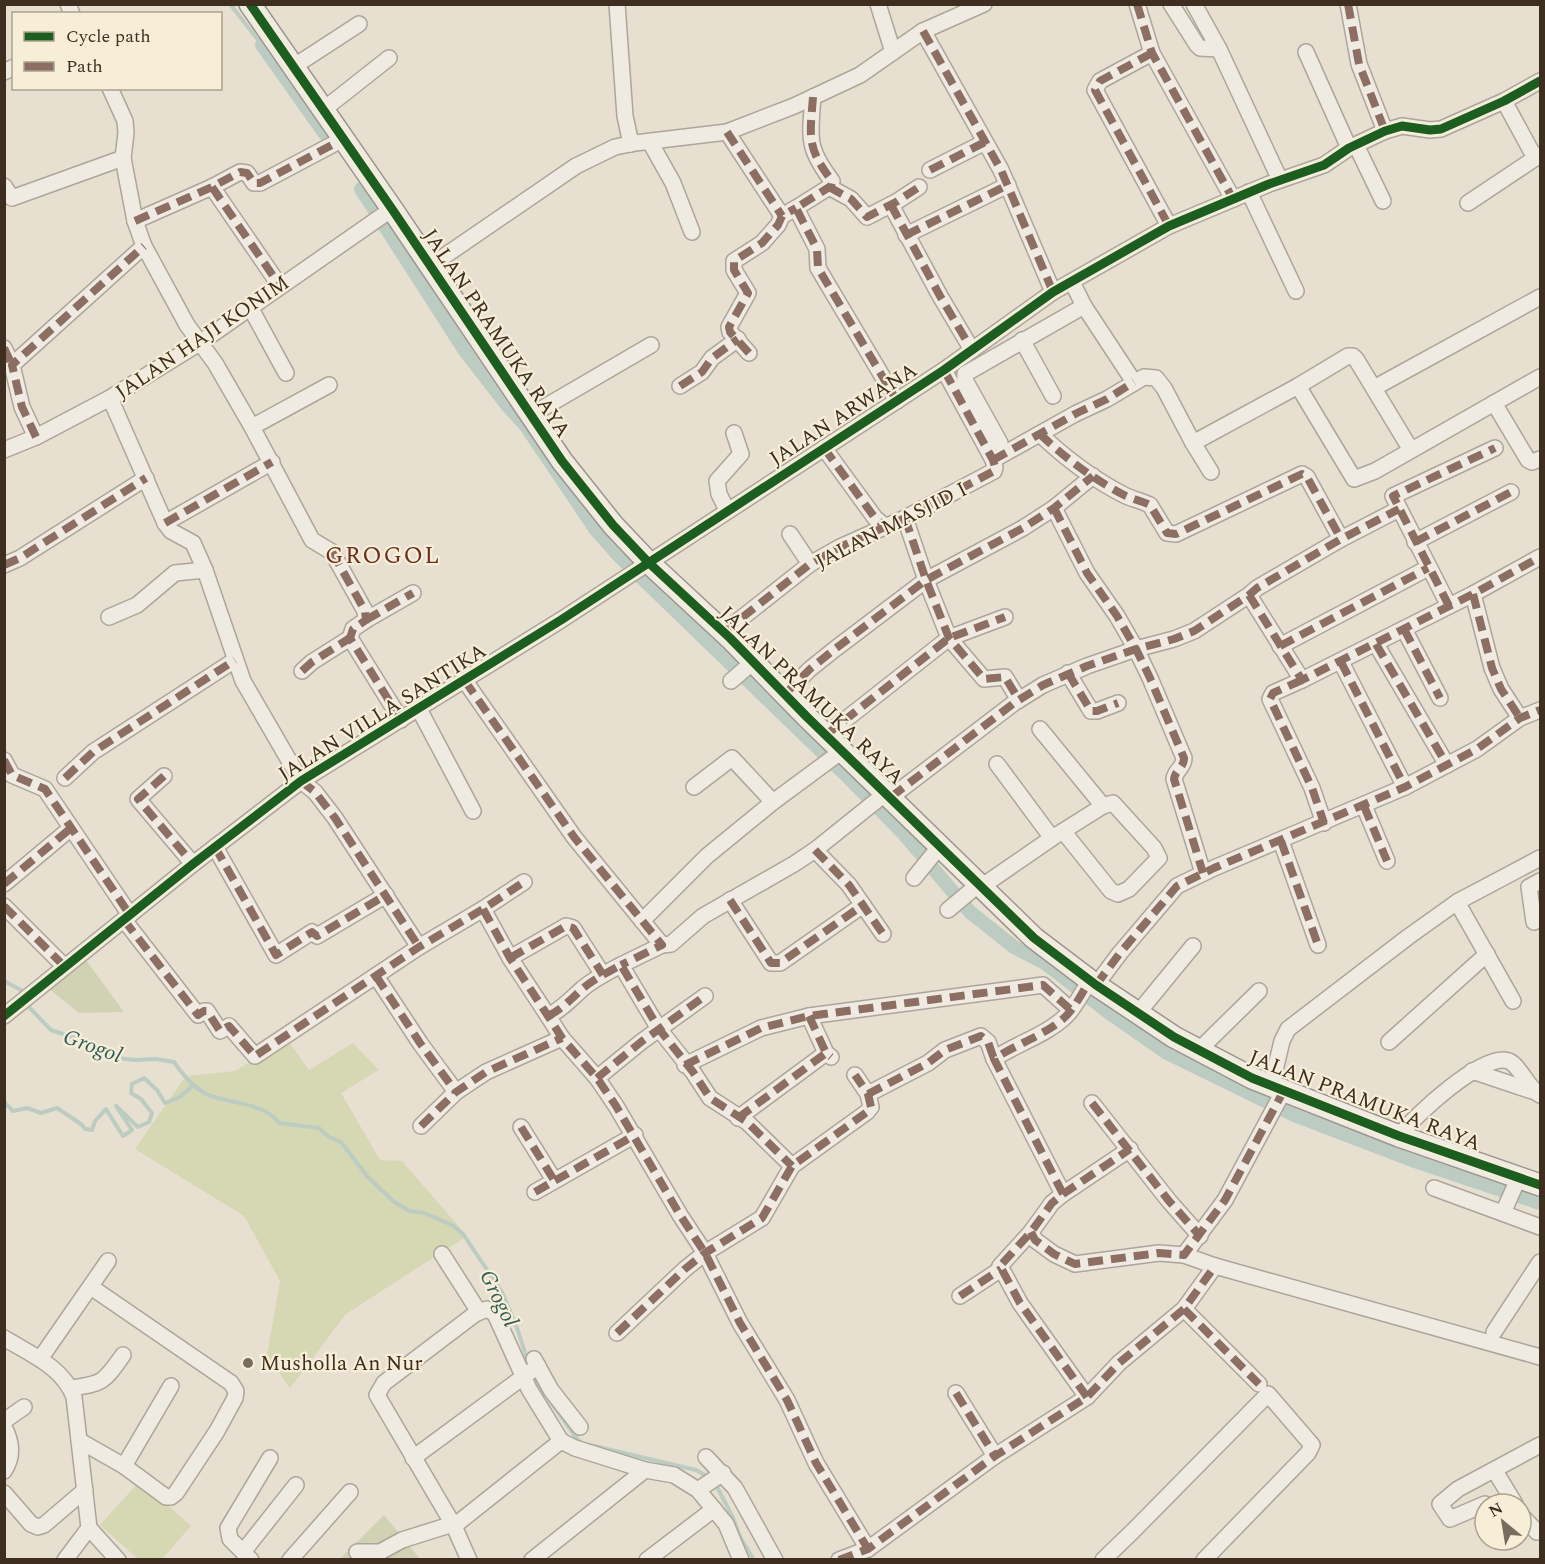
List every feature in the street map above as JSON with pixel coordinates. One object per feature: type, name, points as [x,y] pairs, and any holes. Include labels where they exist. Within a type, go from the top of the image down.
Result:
[{"type":"street","name":"JALAN PRAMUKA RAYA","points":[[250,4],[562,461],[644,565],[724,632],[742,672],[785,694],[826,735],[840,753],[886,796],[934,855],[1091,984],[1174,1037],[1278,1093],[1399,1136],[1516,1184],[1540,1185]]},
{"type":"street","points":[[617,4],[625,116],[630,144]]},
{"type":"street","points":[[878,4],[893,52]]},
{"type":"street","points":[[430,266],[597,154],[630,144],[727,132],[860,75],[923,31],[984,4]]},
{"type":"street","points":[[1137,4],[1152,53],[1233,200]]},
{"type":"street","points":[[1172,4],[1200,48],[1219,48]]},
{"type":"street","points":[[1194,4],[1219,48],[1280,180]]},
{"type":"street","points":[[1348,4],[1359,64],[1385,131]]},
{"type":"street","points":[[293,67],[359,24]]},
{"type":"street","points":[[923,31],[1008,185],[1053,292]]},
{"type":"street","points":[[1306,52],[1353,147],[1383,201]]},
{"type":"street","points":[[1152,53],[1100,81],[1095,90],[1169,226]]},
{"type":"street","points":[[323,110],[389,58]]},
{"type":"street","name":"JALAN ARWANA","points":[[644,565],[944,370],[1053,292],[1169,226],[1249,192],[1324,165],[1385,131],[1402,126],[1430,130],[1441,129],[1504,101],[1540,81]]},
{"type":"street","points":[[111,90],[125,121],[123,158],[135,221],[144,246],[187,325],[201,342],[252,427],[312,540],[332,552],[365,611],[366,620]]},
{"type":"street","points":[[749,353],[730,332],[729,327],[748,293],[734,270],[734,261],[762,243],[778,225],[782,216],[829,187],[832,181],[810,144],[813,97]]},
{"type":"street","points":[[1468,203],[1538,156],[1504,101]]},
{"type":"street","points":[[727,132],[782,216]]},
{"type":"street","points":[[135,221],[244,172],[254,183],[260,183],[343,139]]},
{"type":"street","points":[[650,142],[673,183],[692,232]]},
{"type":"street","points":[[930,170],[986,142]]},
{"type":"street","points":[[4,186],[12,198],[123,158]]},
{"type":"street","points":[[906,235],[1008,185]]},
{"type":"street","points":[[212,187],[280,286]]},
{"type":"street","points":[[829,187],[851,199],[867,217],[919,187]]},
{"type":"street","points":[[1249,192],[1296,291]]},
{"type":"street","points":[[891,205],[972,350]]},
{"type":"street","points":[[796,208],[817,249],[818,268],[897,401]]},
{"type":"street","name":"JALAN HAJI KONIM","points":[[4,450],[36,437],[110,398],[201,342],[390,210]]},
{"type":"street","points":[[12,364],[144,246]]},
{"type":"street","points":[[1072,282],[1084,306],[1134,382]]},
{"type":"street","points":[[1374,388],[1540,297]]},
{"type":"street","points":[[1000,443],[965,376],[1022,340],[1084,306]]},
{"type":"street","points":[[250,307],[286,373]]},
{"type":"street","points":[[680,387],[702,372],[712,358],[738,339]]},
{"type":"street","points":[[1022,340],[1053,396]]},
{"type":"street","points":[[531,415],[651,345]]},
{"type":"street","points":[[4,348],[12,364],[22,407],[36,437]]},
{"type":"street","points":[[1193,443],[1348,356],[1353,356],[1411,450]]},
{"type":"street","points":[[944,370],[993,460],[1075,414],[1107,399],[1144,376],[1156,378],[1164,388],[1210,472]]},
{"type":"street","points":[[1298,386],[1354,480],[1375,471],[1540,377]]},
{"type":"street","points":[[252,427],[329,385]]},
{"type":"street","points":[[110,398],[165,523],[171,531],[193,543],[205,570],[243,681],[301,782],[315,792],[335,818],[419,947]]},
{"type":"street","points":[[1494,403],[1528,460],[1532,462],[1540,459]]},
{"type":"street","points":[[727,510],[719,494],[717,481],[741,454],[734,433]]},
{"type":"street","points":[[1040,434],[1064,457],[1093,476],[1121,494],[1150,505],[1165,531],[1172,535],[1302,474],[1307,477],[1341,539]]},
{"type":"street","points":[[824,448],[875,518],[886,527]]},
{"type":"street","points":[[1449,606],[1393,496],[1495,448]]},
{"type":"street","name":"JALAN MASJID I","points":[[724,632],[810,564],[840,547],[905,518],[988,476],[994,471],[993,460]]},
{"type":"street","points":[[165,523],[272,462]]},
{"type":"street","points":[[785,694],[826,655],[926,580],[1014,533],[1054,508],[1093,476]]},
{"type":"street","points":[[4,565],[20,558],[146,478]]},
{"type":"street","points":[[1415,542],[1511,492]]},
{"type":"street","points":[[1054,508],[1087,573],[1117,616],[1136,649],[1184,758],[1183,766],[1175,774],[1174,779],[1203,873]]},
{"type":"street","points":[[548,1016],[603,975],[662,945],[671,944],[703,916],[815,850],[866,808],[1019,700],[1068,672],[1194,631],[1257,588],[1399,508]]},
{"type":"street","points":[[905,518],[949,638],[984,679],[1005,676],[1019,700]]},
{"type":"street","points":[[790,534],[810,564]]},
{"type":"street","points":[[1324,823],[1312,788],[1270,699],[1273,693],[1404,630],[1540,557]]},
{"type":"street","name":"JALAN VILLA SANTIKA","points":[[4,1016],[193,864],[301,782],[465,681],[644,565]]},
{"type":"street","points":[[1280,646],[1428,568]]},
{"type":"street","points":[[109,617],[137,605],[175,573],[205,570]]},
{"type":"street","points":[[302,671],[350,638],[353,629],[413,593]]},
{"type":"street","points":[[1473,594],[1492,668],[1501,689],[1520,718]]},
{"type":"street","points":[[1249,595],[1302,680]]},
{"type":"street","points":[[826,735],[949,638],[1005,617]]},
{"type":"street","points":[[1404,630],[1440,698]]},
{"type":"street","points":[[350,638],[401,720]]},
{"type":"street","points":[[1376,644],[1447,765]]},
{"type":"street","points":[[64,778],[93,752],[235,660]]},
{"type":"street","points":[[1341,662],[1405,787]]},
{"type":"street","points":[[1068,672],[1091,711],[1118,703]]},
{"type":"street","points":[[465,681],[574,837],[662,945]]},
{"type":"street","points":[[419,709],[473,811]]},
{"type":"street","points":[[994,1059],[1010,1048],[1054,1026],[1073,1008],[1091,984],[1177,886],[1405,787],[1477,749],[1520,718],[1540,710]]},
{"type":"street","points":[[1040,729],[1103,806]]},
{"type":"street","points":[[642,921],[707,856],[773,802],[840,753]]},
{"type":"street","points":[[694,786],[732,758],[773,802]]},
{"type":"street","points":[[4,760],[12,775],[45,789],[127,917],[198,1015],[207,1011],[220,1031],[229,1026],[255,1056],[419,947],[524,882]]},
{"type":"street","points":[[951,907],[976,889],[1058,835],[1103,806],[1113,803],[1154,848],[1159,858],[1129,889],[1118,894],[1111,891],[1058,835],[997,764]]},
{"type":"street","points":[[164,776],[138,799],[193,864]]},
{"type":"street","points":[[1364,806],[1387,861]]},
{"type":"street","points":[[4,884],[71,828]]},
{"type":"street","points":[[1281,841],[1318,945]]},
{"type":"street","points":[[215,847],[276,955],[312,932],[317,936],[386,895]]},
{"type":"street","points":[[815,850],[849,885],[883,934]]},
{"type":"street","points":[[914,878],[934,855]]},
{"type":"street","points":[[1184,1255],[1225,1200],[1271,1117],[1278,1093],[1281,1041],[1288,1029],[1456,902],[1540,858]]},
{"type":"street","points":[[1534,922],[1529,886],[1540,881]]},
{"type":"street","points":[[730,900],[771,963],[780,963],[863,905]]},
{"type":"street","points":[[1456,902],[1513,1001]]},
{"type":"street","points":[[4,906],[65,967]]},
{"type":"street","points":[[483,909],[510,958],[562,1038],[597,1078],[634,1135],[680,1215],[705,1253],[740,1323],[787,1400],[816,1463],[868,1549]]},
{"type":"street","points":[[510,958],[566,926],[573,928],[603,975]]},
{"type":"street","points":[[1138,1013],[1193,946]]},
{"type":"street","points":[[1389,1042],[1486,954]]},
{"type":"street","points":[[621,965],[659,1029],[710,1098],[747,1122],[792,1166]]},
{"type":"street","points":[[376,976],[420,1043],[456,1092]]},
{"type":"street","points":[[685,1065],[761,1028],[809,1016],[1043,985],[1073,1008]]},
{"type":"street","points":[[1199,1050],[1259,991]]},
{"type":"street","points":[[597,1078],[705,996]]},
{"type":"street","points":[[738,1118],[829,1055],[809,1016]]},
{"type":"street","points":[[868,1094],[928,1063],[945,1050],[981,1036],[988,1042],[994,1059],[1063,1194]]},
{"type":"street","points":[[421,1126],[456,1092],[486,1072],[562,1038]]},
{"type":"street","points":[[1399,1136],[1409,1122],[1472,1071],[1488,1064],[1503,1060],[1510,1062],[1538,1093]]},
{"type":"street","points":[[617,1333],[705,1253],[762,1218],[792,1166],[867,1112],[871,1107],[868,1094],[855,1075]]},
{"type":"street","points":[[1092,1103],[1169,1201],[1200,1236]]},
{"type":"street","points":[[521,1127],[554,1180]]},
{"type":"street","points":[[536,1192],[634,1135]]},
{"type":"street","points":[[1087,1397],[1020,1303],[1001,1269],[1001,1263],[1031,1232],[1052,1203],[1130,1149]]},
{"type":"street","points":[[1505,1208],[1516,1184]]},
{"type":"street","points":[[1434,1188],[1505,1208],[1540,1227]]},
{"type":"street","points":[[1031,1232],[1035,1240],[1053,1254],[1075,1264],[1159,1253],[1184,1255],[1215,1266],[1540,1358]]},
{"type":"street","points":[[442,1254],[479,1312]]},
{"type":"street","points":[[40,1359],[108,1262]]},
{"type":"street","points":[[1494,1332],[1540,1262]]},
{"type":"street","points":[[839,1560],[868,1549],[995,1456],[1087,1397],[1119,1363],[1184,1309],[1215,1266]]},
{"type":"street","points":[[960,1296],[1001,1269]]},
{"type":"street","points":[[80,1441],[124,1466],[169,1498],[174,1496],[217,1431],[235,1398],[236,1391],[231,1383],[91,1287]]},
{"type":"street","points":[[469,1560],[453,1525],[378,1400],[378,1392],[384,1383],[479,1312],[489,1309],[495,1314],[522,1377],[561,1441],[575,1448],[645,1470],[674,1475],[698,1490],[726,1524],[741,1560]]},
{"type":"street","points":[[1184,1309],[1259,1384]]},
{"type":"street","points":[[4,1338],[40,1359],[58,1373],[70,1388],[76,1408],[89,1528],[118,1560]]},
{"type":"street","points":[[70,1388],[101,1382],[123,1355]]},
{"type":"street","points":[[413,1458],[522,1377],[536,1362],[551,1390],[580,1427]]},
{"type":"street","points":[[124,1466],[171,1386]]},
{"type":"street","points":[[956,1393],[995,1456]]},
{"type":"street","points":[[1106,1559],[1268,1394],[1312,1445],[1308,1453],[1204,1560]]},
{"type":"street","points":[[4,1421],[24,1407]]},
{"type":"street","points":[[4,1427],[12,1450],[4,1471]]},
{"type":"street","points":[[357,1552],[380,1552],[402,1540],[453,1525],[561,1441]]},
{"type":"street","points":[[1473,1509],[1450,1519],[1440,1504],[1458,1489],[1540,1445]]},
{"type":"street","points":[[706,1457],[735,1488],[775,1560]]},
{"type":"street","points":[[270,1458],[228,1528],[230,1539],[247,1556],[296,1485]]},
{"type":"street","points":[[532,1560],[645,1470]]},
{"type":"street","points":[[1495,1471],[1507,1492]]},
{"type":"street","points":[[698,1490],[723,1473]]},
{"type":"street","points":[[4,1493],[31,1524],[38,1527],[47,1523],[85,1490]]},
{"type":"street","points":[[290,1560],[350,1492]]},
{"type":"street","points":[[647,1560],[714,1509]]},
{"type":"street","points":[[65,1560],[89,1528]]},
{"type":"green space","points":[[83,956],[124,1012],[79,1013],[43,984]]},
{"type":"green space","points":[[287,1039],[309,1070],[353,1043],[379,1070],[341,1093],[380,1160],[402,1161],[467,1236],[346,1314],[290,1388],[267,1355],[280,1281],[244,1216],[135,1149],[186,1076],[235,1071]]},
{"type":"green space","points":[[140,1481],[191,1526],[162,1559],[139,1560],[100,1525]]},
{"type":"green space","points":[[384,1515],[420,1559],[339,1560]]},
{"type":"waterway","points":[[230,4],[262,45]]},
{"type":"waterway","points":[[262,45],[325,134]]},
{"type":"waterway","points":[[361,189],[465,351],[526,426],[596,530],[618,555],[903,833],[970,912],[1014,947],[1045,963],[1108,1012],[1167,1053],[1294,1115],[1412,1160],[1540,1203]]},
{"type":"waterway","name":"Grogol","points":[[4,981],[21,990],[24,997]]},
{"type":"waterway","name":"Grogol","points":[[26,1004],[51,1030],[87,1042],[117,1058],[174,1062],[190,1082],[211,1096],[265,1111],[279,1123],[319,1128],[329,1137],[341,1142],[367,1176],[393,1201],[409,1211],[424,1213],[452,1225],[463,1234],[502,1292],[529,1365]]},
{"type":"waterway","name":"Grogol","points":[[4,1102],[13,1111],[27,1108],[41,1113],[57,1108],[85,1129],[92,1130],[95,1121],[106,1109],[123,1136],[132,1130],[116,1106],[138,1127],[149,1122],[152,1113],[141,1099],[131,1093],[132,1084],[144,1078],[157,1090],[165,1103],[180,1097],[193,1085]]},
{"type":"waterway","name":"Grogol","points":[[533,1375],[583,1444]]},
{"type":"waterway","name":"Grogol","points":[[590,1445],[696,1470],[710,1478]]},
{"type":"waterway","name":"Grogol","points":[[715,1483],[740,1537],[754,1560]]},
{"type":"marked path","points":[[1137,4],[1152,53],[1233,199]]},
{"type":"marked path","points":[[1348,4],[1359,64],[1385,131]]},
{"type":"marked path","points":[[923,31],[1001,170],[1053,292]]},
{"type":"marked path","points":[[1152,53],[1100,81],[1095,90],[1169,226]]},
{"type":"marked path","points":[[813,97],[811,132],[814,150],[832,181],[831,186],[796,208],[817,249],[818,268],[897,401]]},
{"type":"marked path","points":[[727,132],[782,216]]},
{"type":"marked path","points":[[135,221],[240,172],[247,173],[254,183],[260,183],[343,139]]},
{"type":"marked path","points":[[930,170],[985,142]]},
{"type":"marked path","points":[[906,235],[1008,185]]},
{"type":"marked path","points":[[212,187],[280,286]]},
{"type":"marked path","points":[[829,187],[851,199],[867,217],[919,187]]},
{"type":"marked path","points":[[891,205],[972,350]]},
{"type":"marked path","points":[[749,353],[730,332],[729,327],[748,293],[734,270],[734,261],[762,243],[778,225],[782,216],[796,208]]},
{"type":"marked path","points":[[36,437],[22,407],[12,365],[144,246]]},
{"type":"marked path","points":[[680,386],[702,372],[712,358],[738,339]]},
{"type":"marked path","points":[[4,348],[12,365]]},
{"type":"marked path","points":[[724,632],[810,564],[994,471],[993,460],[944,370]]},
{"type":"marked path","points":[[993,460],[1075,414],[1107,399],[1134,382]]},
{"type":"marked path","points":[[1040,434],[1090,475],[1124,495],[1150,505],[1167,533],[1176,534],[1302,474],[1307,477],[1341,539]]},
{"type":"marked path","points":[[824,448],[875,518],[886,527]]},
{"type":"marked path","points":[[1449,606],[1393,496],[1495,448]]},
{"type":"marked path","points":[[165,523],[272,462]]},
{"type":"marked path","points":[[785,694],[810,669],[926,580],[1023,528],[1054,508],[1093,476]]},
{"type":"marked path","points":[[4,565],[20,558],[146,478]]},
{"type":"marked path","points":[[1415,542],[1511,492]]},
{"type":"marked path","points":[[1054,508],[1087,573],[1117,616],[1136,649],[1184,758],[1174,779],[1203,873]]},
{"type":"marked path","points":[[891,797],[1014,703],[1043,685],[1087,666],[1194,631],[1257,588],[1341,539],[1399,509]]},
{"type":"marked path","points":[[905,518],[949,638],[984,679],[1005,677],[1019,700]]},
{"type":"marked path","points":[[332,552],[365,611],[366,620],[353,629],[350,638],[401,720]]},
{"type":"marked path","points":[[1249,595],[1302,680],[1473,594],[1540,557]]},
{"type":"marked path","points":[[1280,646],[1428,568]]},
{"type":"marked path","points":[[366,620],[413,593]]},
{"type":"marked path","points":[[1473,594],[1492,668],[1501,689],[1520,718]]},
{"type":"marked path","points":[[826,735],[949,638],[1005,617]]},
{"type":"marked path","points":[[1404,629],[1440,698]]},
{"type":"marked path","points":[[302,671],[350,638]]},
{"type":"marked path","points":[[1376,644],[1447,765]]},
{"type":"marked path","points":[[65,778],[93,752],[235,660]]},
{"type":"marked path","points":[[1341,662],[1405,787]]},
{"type":"marked path","points":[[1068,673],[1091,711],[1118,703]]},
{"type":"marked path","points":[[1302,680],[1273,693],[1270,699],[1312,788],[1324,823]]},
{"type":"marked path","points":[[465,681],[574,837],[662,945],[621,965]]},
{"type":"marked path","points":[[1096,985],[1177,886],[1405,787],[1477,749],[1520,718],[1540,710]]},
{"type":"marked path","points":[[4,760],[12,775],[45,789],[130,915]]},
{"type":"marked path","points":[[164,776],[138,799],[193,864]]},
{"type":"marked path","points":[[301,781],[315,792],[335,818],[419,947]]},
{"type":"marked path","points":[[1364,806],[1387,861]]},
{"type":"marked path","points":[[4,884],[71,828]]},
{"type":"marked path","points":[[1281,841],[1318,945]]},
{"type":"marked path","points":[[215,847],[276,955],[312,932],[317,936],[386,895]]},
{"type":"marked path","points":[[815,850],[849,885],[883,934]]},
{"type":"marked path","points":[[124,920],[198,1015],[207,1011],[220,1031],[229,1026],[255,1056],[419,947],[524,882]]},
{"type":"marked path","points":[[730,900],[771,963],[780,963],[863,905]]},
{"type":"marked path","points":[[4,906],[65,967]]},
{"type":"marked path","points":[[483,909],[510,958],[562,1038],[597,1078],[616,1106],[705,1253],[740,1323],[787,1400],[816,1463],[868,1549]]},
{"type":"marked path","points":[[510,958],[566,926],[573,928],[603,975]]},
{"type":"marked path","points":[[548,1016],[600,976],[621,965],[659,1029],[710,1098],[747,1122],[792,1166]]},
{"type":"marked path","points":[[376,976],[420,1043],[456,1092]]},
{"type":"marked path","points":[[1063,1194],[994,1059],[1059,1022],[1073,1008],[1090,981]]},
{"type":"marked path","points":[[685,1065],[761,1028],[809,1016],[1043,985],[1071,1010]]},
{"type":"marked path","points":[[597,1078],[641,1042],[705,996]]},
{"type":"marked path","points":[[809,1016],[826,1053],[831,1057]]},
{"type":"marked path","points":[[868,1094],[928,1063],[945,1050],[981,1036],[988,1042],[994,1059]]},
{"type":"marked path","points":[[421,1126],[456,1092],[486,1072],[562,1038]]},
{"type":"marked path","points":[[738,1118],[826,1053]]},
{"type":"marked path","points":[[617,1333],[705,1253],[762,1218],[792,1166],[867,1112],[871,1107],[868,1094],[855,1075]]},
{"type":"marked path","points":[[1031,1232],[1035,1240],[1054,1254],[1075,1264],[1159,1253],[1184,1255],[1225,1200],[1283,1092]]},
{"type":"marked path","points":[[1092,1103],[1169,1201],[1200,1236]]},
{"type":"marked path","points":[[521,1127],[554,1180]]},
{"type":"marked path","points":[[535,1192],[635,1135]]},
{"type":"marked path","points":[[1087,1397],[1020,1303],[1000,1266],[1031,1232],[1052,1203],[1130,1149]]},
{"type":"marked path","points":[[839,1560],[868,1549],[995,1456],[1087,1397],[1119,1363],[1184,1309],[1215,1266]]},
{"type":"marked path","points":[[960,1296],[1001,1269]]},
{"type":"marked path","points":[[1184,1309],[1259,1384]]},
{"type":"marked path","points":[[956,1393],[995,1456]]},
{"type":"cycle path","points":[[250,4],[562,461],[613,525],[648,562],[730,638],[806,716],[1034,938],[1096,985],[1174,1037],[1252,1078],[1399,1136],[1540,1185]]},
{"type":"cycle path","points":[[4,1016],[193,864],[301,781],[561,620],[944,370],[1053,292],[1169,226],[1269,184],[1324,165],[1349,148],[1385,131],[1402,126],[1430,130],[1441,129],[1504,101],[1540,81]]},
{"type":"place","name":"Musholla An Nur","points":[[248,1363]]},
{"type":"district","name":"GROGOL","points":[[383,555]]}]
